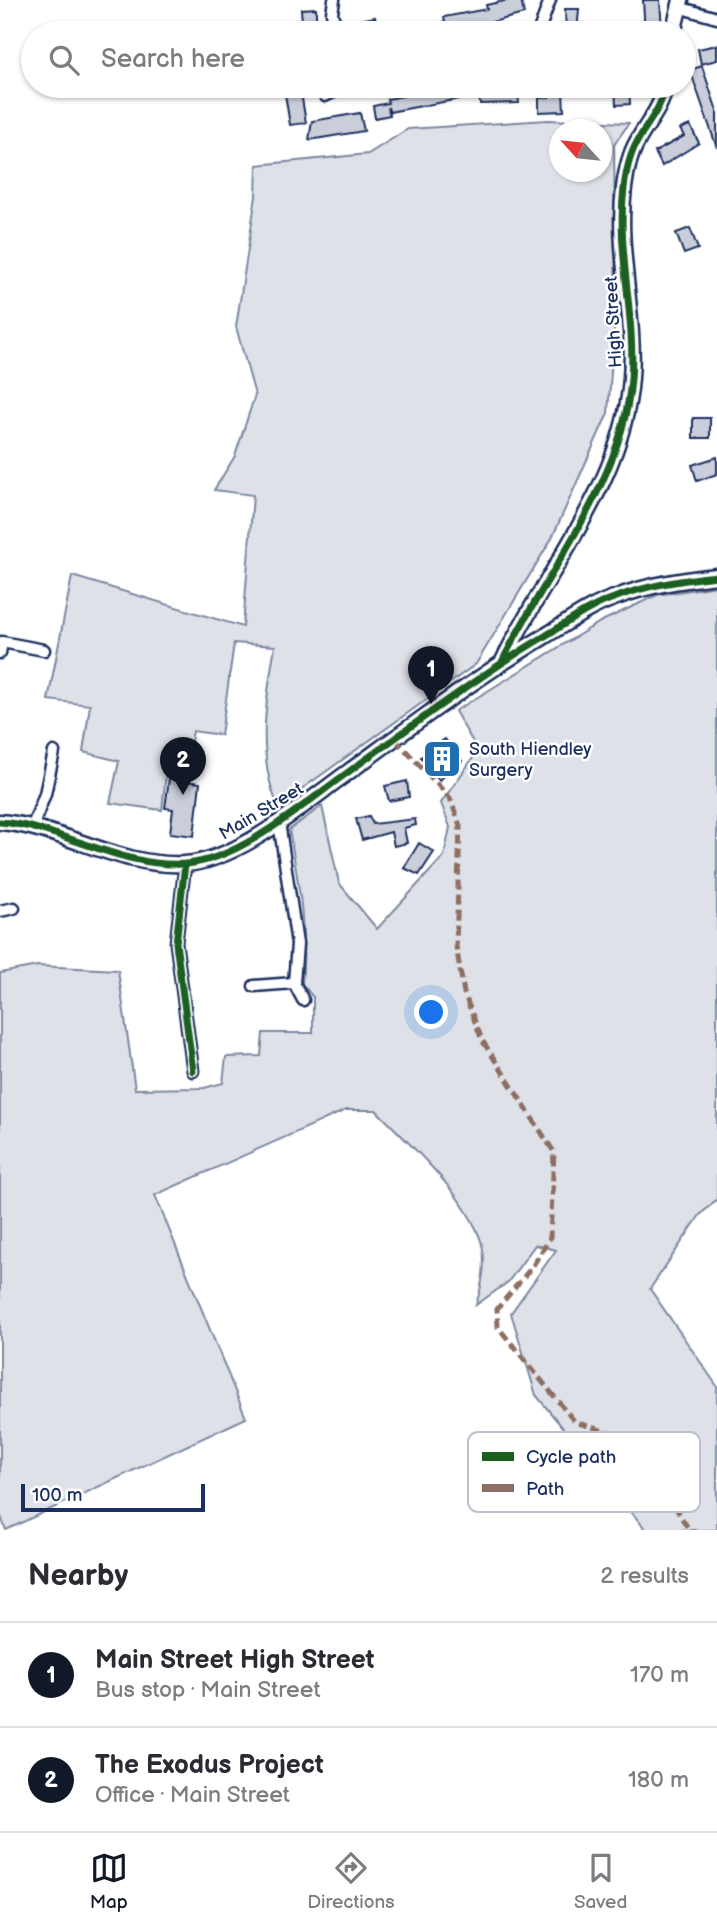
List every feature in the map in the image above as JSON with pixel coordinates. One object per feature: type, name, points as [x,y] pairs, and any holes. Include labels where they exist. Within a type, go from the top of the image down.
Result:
[{"type":"street","points":[[334,0],[334,21]]},
{"type":"street","points":[[542,21],[550,0]]},
{"type":"street","points":[[680,4],[717,18]]},
{"type":"street","name":"High Street","points":[[502,662],[597,489],[625,416],[632,342],[623,234],[624,189],[632,152],[657,111],[661,98]]},
{"type":"street","name":"Main Street","points":[[0,822],[32,828],[146,861],[185,864],[215,856],[279,822],[502,662],[611,598],[650,586],[717,576]]},
{"type":"street","points":[[0,653],[2,642],[44,650]]},
{"type":"street","points":[[32,828],[45,794],[54,752]]},
{"type":"street","points":[[279,822],[297,944],[294,983],[303,1000]]},
{"type":"street","points":[[185,864],[176,943],[192,1070]]},
{"type":"street","points":[[0,911],[14,908]]},
{"type":"street","points":[[254,986],[294,983]]},
{"type":"shaded area","points":[[549,120],[549,182],[612,182],[612,122],[629,123],[614,145],[616,304],[608,413],[552,538],[476,664],[278,806],[271,787],[265,747],[266,706],[275,646],[234,643],[221,735],[193,731],[188,756],[168,755],[162,810],[110,803],[119,761],[83,752],[90,705],[48,700],[72,576],[243,627],[253,495],[214,490],[235,456],[255,395],[236,327],[256,196],[257,165],[368,154],[408,129]]},
{"type":"shaded area","points":[[717,586],[717,1199],[700,1215],[650,1289],[717,1386],[717,1530],[646,1530],[631,1512],[700,1512],[700,1432],[566,1432],[536,1395],[511,1313],[556,1250],[535,1245],[508,1282],[476,1305],[483,1273],[483,1248],[474,1224],[463,1206],[420,1154],[376,1110],[346,1110],[155,1195],[246,1418],[6,1530],[0,1514],[0,973],[37,966],[118,970],[135,1089],[204,1088],[223,1083],[226,1057],[261,1056],[263,1033],[313,1033],[313,997],[302,984],[303,926],[289,830],[322,806],[339,883],[377,929],[444,856],[450,827],[441,803],[478,751],[455,711],[600,622],[657,595]]},
{"type":"building","points":[[521,0],[524,14],[496,21],[445,21],[444,17],[487,9],[486,5]]},
{"type":"building","points":[[643,0],[660,0],[661,21],[644,21]]},
{"type":"building","points":[[316,8],[316,21],[302,21],[301,9]]},
{"type":"building","points":[[565,9],[579,9],[578,21],[566,21]]},
{"type":"building","points":[[375,17],[376,21],[360,21]]},
{"type":"building","points":[[717,45],[717,60],[701,64],[698,49]]},
{"type":"building","points":[[702,66],[717,111],[717,148],[696,87],[696,68]]},
{"type":"building","points":[[286,98],[302,98],[306,123],[290,125]]},
{"type":"building","points":[[392,98],[465,98],[389,112],[390,115],[375,118],[373,106],[388,103],[387,99]]},
{"type":"building","points":[[479,98],[518,98],[519,103],[480,104]]},
{"type":"building","points":[[539,98],[563,98],[564,111],[539,112]]},
{"type":"building","points":[[616,98],[630,98],[630,104],[616,105]]},
{"type":"building","points":[[360,113],[364,131],[309,140],[312,121]]},
{"type":"building","points":[[690,125],[699,143],[662,166],[655,152],[684,136],[680,129]]},
{"type":"building","points":[[690,228],[698,249],[684,254],[676,233]]},
{"type":"building","points":[[693,418],[710,418],[710,438],[693,438]]},
{"type":"building","points":[[717,457],[717,474],[697,481],[692,465]]},
{"type":"building","name":"South Hiendley Surgery","points":[[445,739],[462,761],[439,780],[421,757]]},
{"type":"building","points":[[172,756],[188,758],[185,781],[200,783],[194,836],[170,833],[173,809],[165,808]]},
{"type":"building","points":[[407,781],[409,797],[389,801],[385,786]]},
{"type":"building","points":[[369,816],[373,824],[415,819],[416,825],[404,828],[407,843],[394,846],[391,832],[362,840],[356,819]]},
{"type":"building","points":[[419,843],[434,852],[419,875],[404,868]]},
{"type":"marked path","points":[[395,739],[450,798],[460,826],[456,946],[464,993],[482,1040],[554,1152],[550,1238],[532,1267],[497,1309],[498,1327],[575,1422],[607,1432]]},
{"type":"marked path","points":[[678,1512],[689,1530]]},
{"type":"cycle path","points":[[502,662],[598,490],[614,454],[625,417],[632,355],[622,235],[624,188],[632,153],[661,98]]},
{"type":"cycle path","points":[[0,822],[46,831],[138,860],[161,864],[204,861],[224,854],[265,832],[465,688],[587,610],[639,590],[717,576]]},
{"type":"cycle path","points":[[185,864],[176,943],[193,1071]]},
{"type":"place","name":"Main Street High Street","points":[[431,704]]},
{"type":"place","name":"South Hiendley Surgery","points":[[442,759]]},
{"type":"place","name":"The Exodus Project","points":[[183,795]]}]
